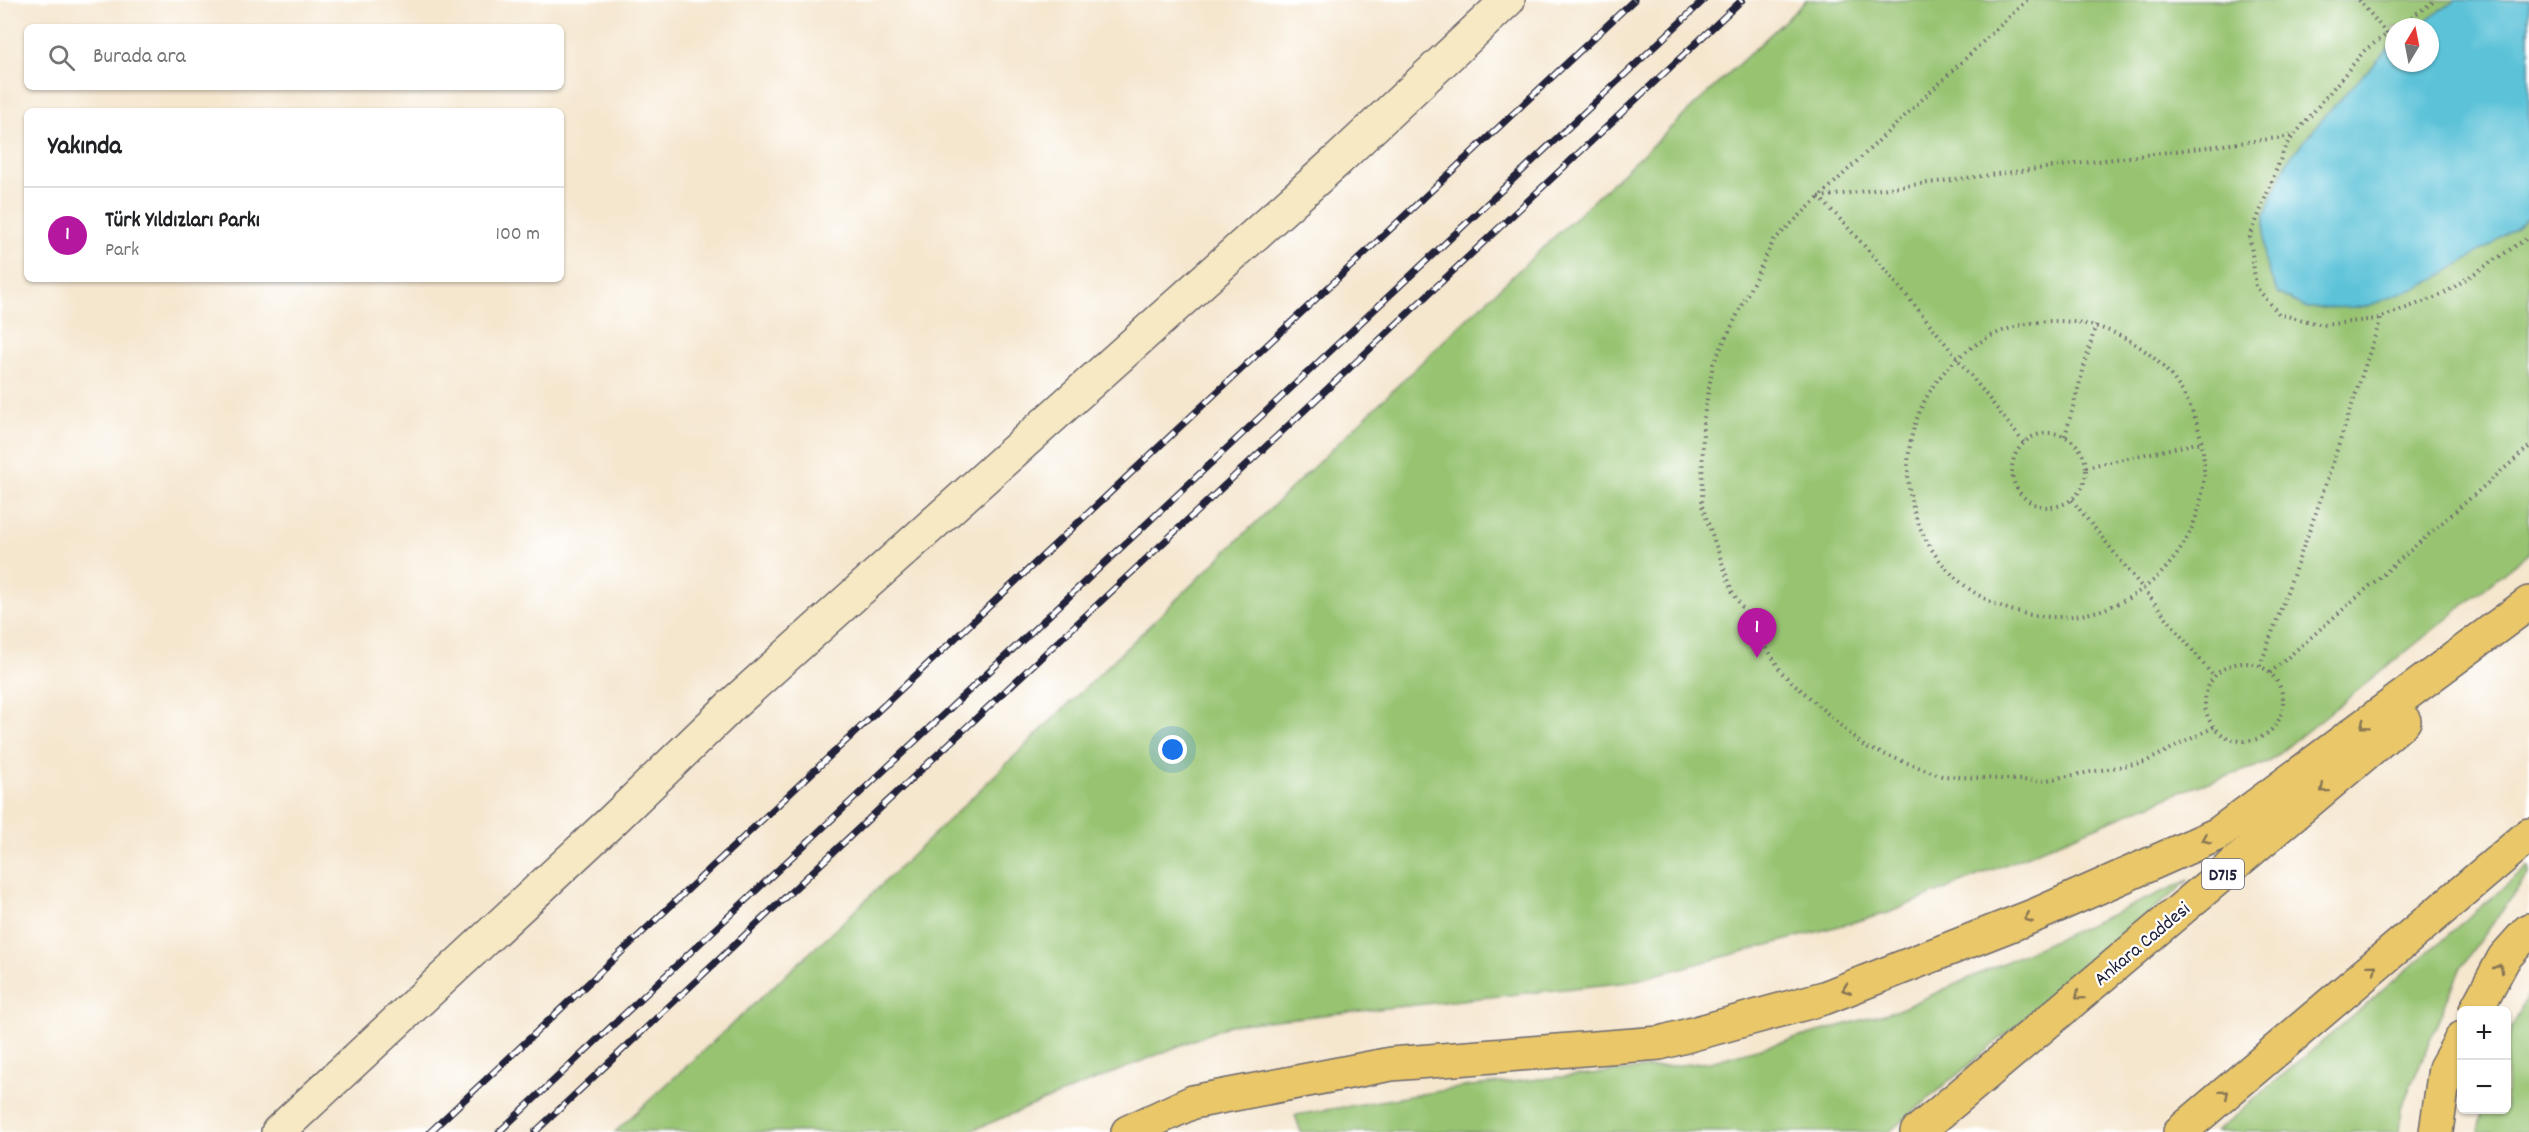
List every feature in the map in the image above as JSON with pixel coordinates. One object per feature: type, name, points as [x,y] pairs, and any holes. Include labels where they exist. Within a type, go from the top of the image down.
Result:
[{"type":"highway","points":[[1128,1132],[1193,1102],[1391,1064],[1660,1043],[1824,998],[2038,914],[2218,834],[2529,603]]},
{"type":"highway","name":"Ankara Caddesi","points":[[1917,1132],[2529,615]]},
{"type":"highway","points":[[2180,1132],[2529,835]]},
{"type":"highway","points":[[2479,1006],[2504,958],[2529,930]]},
{"type":"highway","points":[[2436,1132],[2445,1068],[2457,1047]]},
{"type":"street","points":[[278,1132],[605,828],[734,704],[1330,167],[1508,0]]},
{"type":"path","points":[[2026,0],[1774,240],[1713,364],[1703,422],[1702,506],[1732,591],[1782,673],[1865,747],[1942,776],[2041,782],[2145,762],[2214,727]]},
{"type":"path","points":[[2359,0],[2385,32]]},
{"type":"path","points":[[2410,18],[2436,0]]},
{"type":"path","points":[[2385,35],[2365,50],[2286,145],[2250,237],[2256,286],[2279,314],[2323,325],[2381,318],[2442,295],[2529,237]]},
{"type":"path","points":[[1819,197],[2294,136]]},
{"type":"path","points":[[1819,197],[1846,225],[2024,443]]},
{"type":"path","points":[[2260,666],[2319,504],[2381,318]]},
{"type":"path","points":[[2044,319],[2096,324],[2143,347],[2179,384],[2201,431],[2205,483],[2192,533],[2165,571],[2128,600],[2084,616],[2036,617],[1991,603],[1953,577],[1924,540],[1908,496],[1907,449],[1920,404],[1956,357],[1994,332],[2044,319]]},
{"type":"path","points":[[2065,436],[2096,324]]},
{"type":"path","points":[[2043,433],[2065,436],[2080,449],[2086,467],[2083,485],[2072,500],[2061,505],[2049,507],[2036,505],[2017,489],[2012,478],[2012,465],[2016,453],[2024,443],[2043,433]]},
{"type":"path","points":[[2086,467],[2202,442]]},
{"type":"path","points":[[2270,673],[2529,447]]},
{"type":"path","points":[[2072,500],[2214,677]]},
{"type":"path","points":[[2248,663],[2260,666],[2270,673],[2278,682],[2283,694],[2283,707],[2272,729],[2262,736],[2243,740],[2224,735],[2214,727],[2208,718],[2205,696],[2214,677],[2224,668],[2248,663]]},
{"type":"green space","points":[[1807,0],[2529,0],[2529,553],[2267,763],[2185,790],[1888,913],[1629,982],[1230,1025],[968,1132],[615,1132],[841,924],[1454,331]]},
{"type":"green space","points":[[2529,866],[2529,874],[2461,967],[2401,1109],[2399,1132],[2216,1132]]},
{"type":"green space","points":[[2189,880],[1889,1132],[1301,1132],[1295,1115],[1470,1086],[1710,1062],[1898,1010]]},
{"type":"green space","points":[[2529,991],[2529,1132],[2478,1132],[2481,1114],[2511,1114],[2511,1029]]},
{"type":"water","points":[[2456,0],[2529,0],[2529,217],[2492,244],[2427,284],[2365,307],[2307,308],[2277,293],[2264,259],[2265,214],[2288,160],[2330,110],[2385,52],[2385,72],[2439,72],[2439,18],[2430,18]]},
{"type":"railway","points":[[430,1132],[1634,0]]},
{"type":"railway","points":[[499,1132],[1704,0]]},
{"type":"railway","points":[[535,1132],[1742,0]]},
{"type":"place","name":"Türk Yıldızları Parkı","points":[[1757,658]]}]
